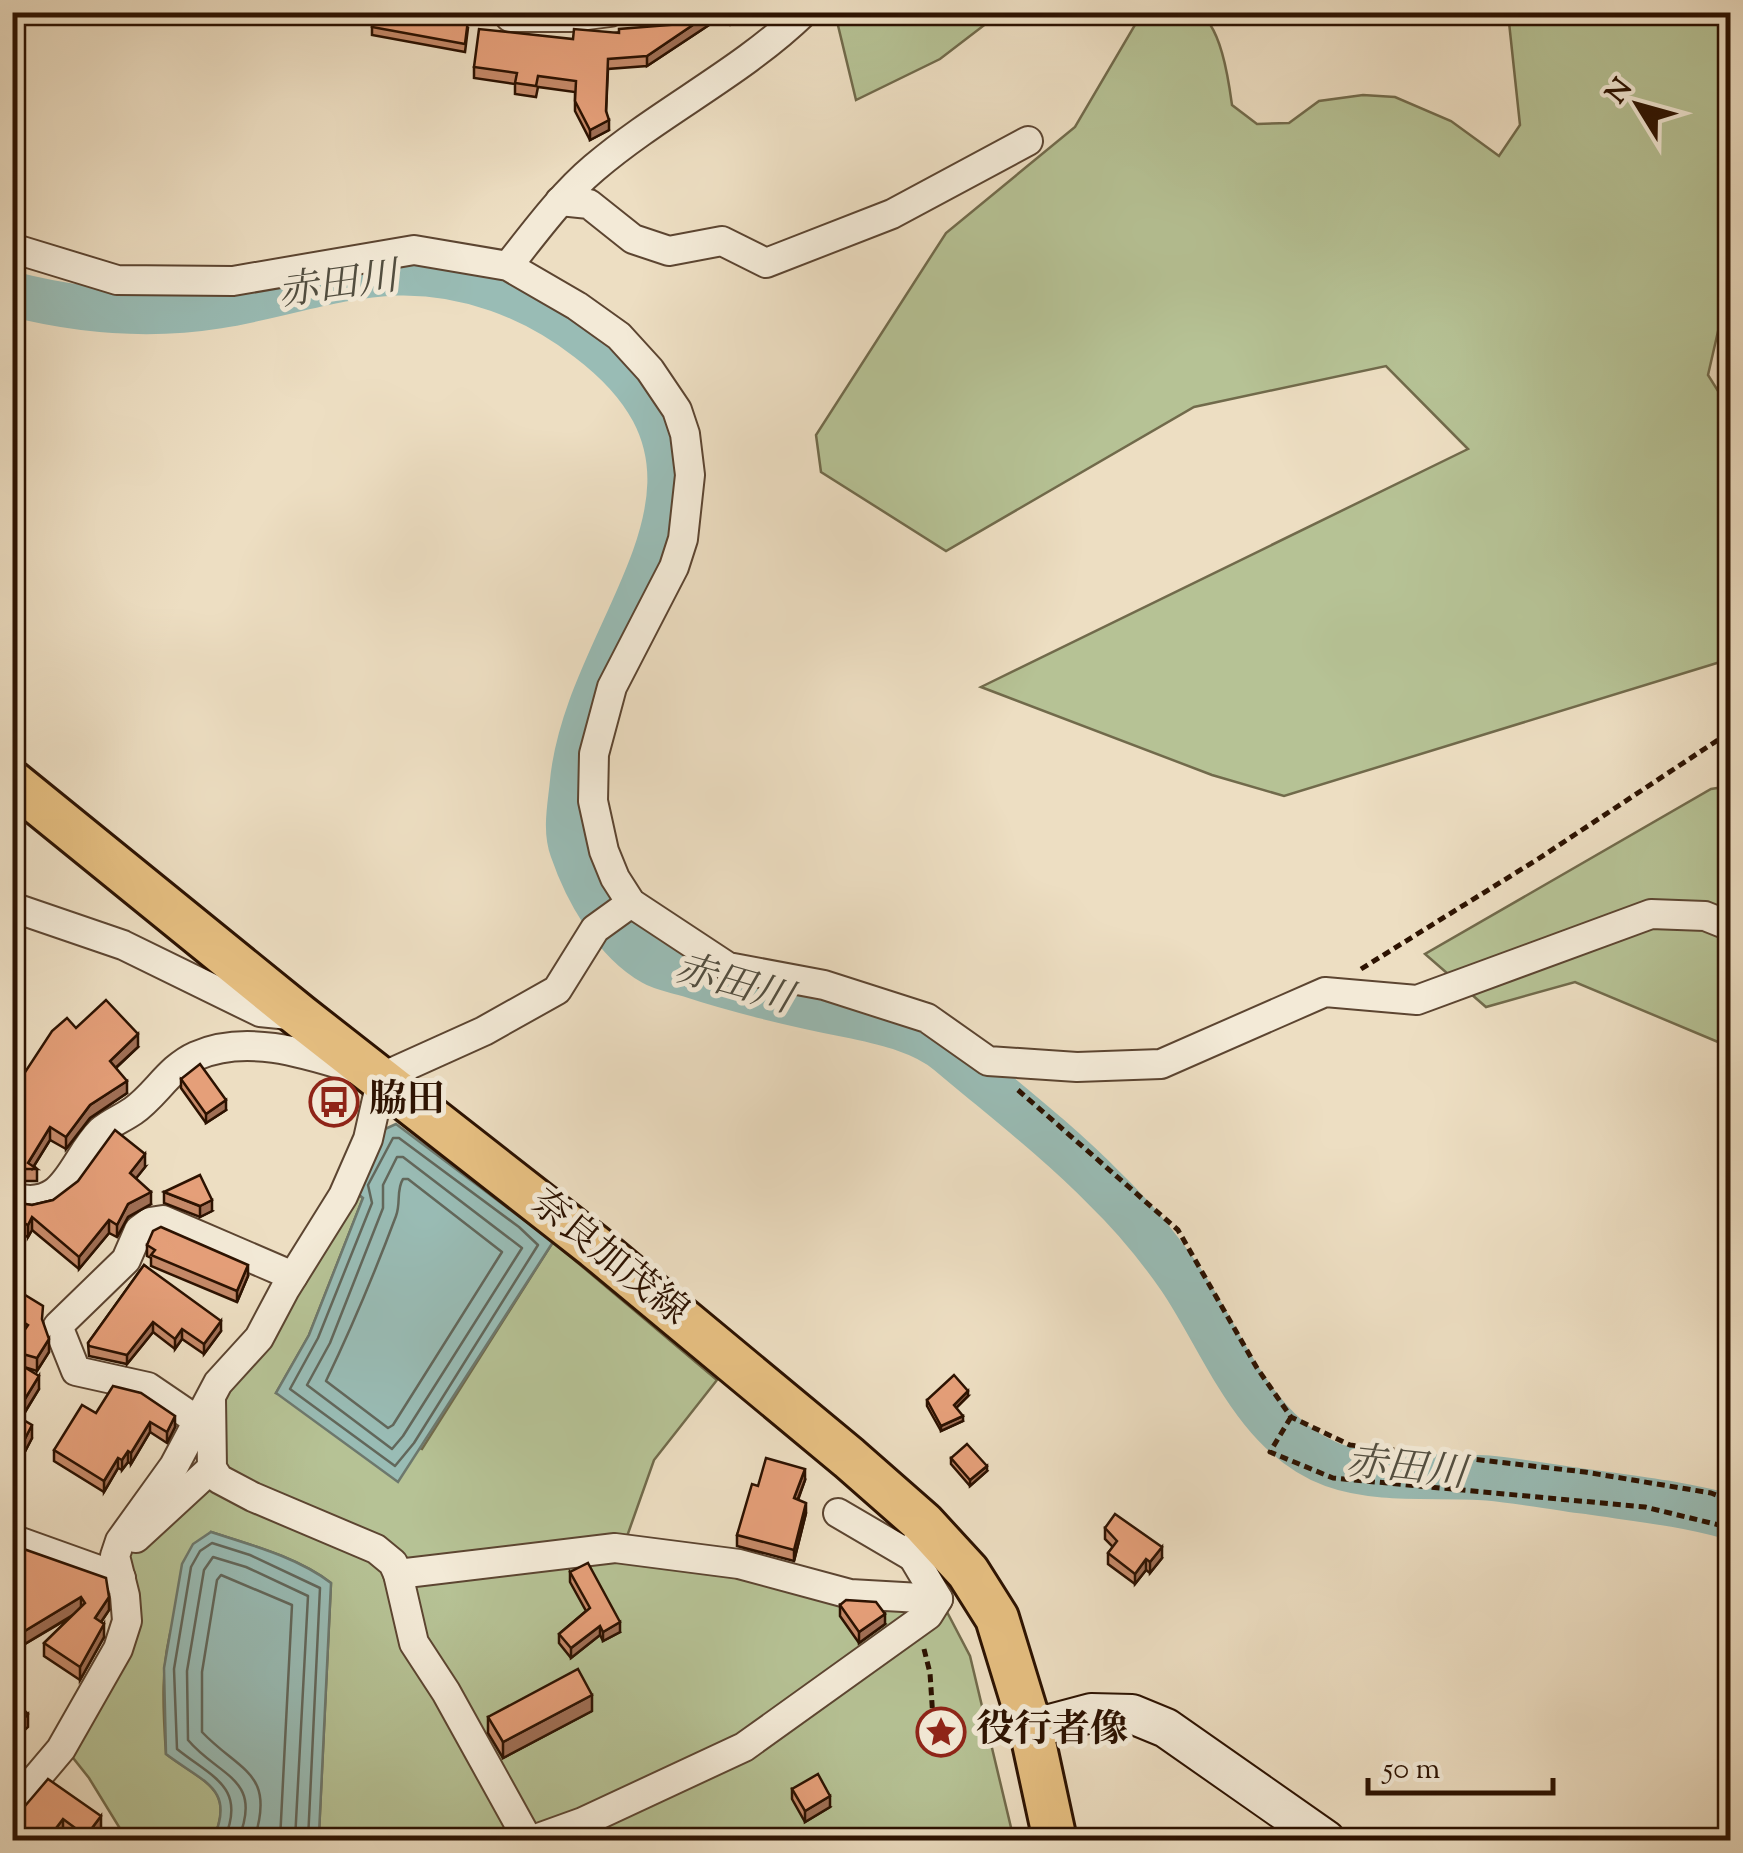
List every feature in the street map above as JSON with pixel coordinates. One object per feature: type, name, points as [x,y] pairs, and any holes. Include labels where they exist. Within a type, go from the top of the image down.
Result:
[{"type":"main road","name":"奈良加茂線","points":[[12,782],[300,1016],[596,1247],[850,1458],[918,1540],[968,1572],[998,1618],[1031,1729],[1055,1840]]},
{"type":"main road","points":[[1031,1729],[1091,1713],[1132,1714],[1166,1728],[1326,1840]]},
{"type":"street","points":[[510,12],[510,17],[571,17],[610,12]]},
{"type":"street","points":[[508,266],[560,201],[595,167],[772,43],[804,12]]},
{"type":"street","points":[[560,201],[589,204],[633,239],[669,251],[722,242],[766,263],[892,214],[1028,141]]},
{"type":"street","points":[[12,248],[116,280],[233,282],[414,250],[508,266],[619,336],[677,410],[685,434],[690,475],[683,539],[674,567],[612,687],[594,754],[594,801],[604,852],[614,878],[631,902],[728,967],[824,985],[927,1018],[988,1061],[1078,1066],[1161,1064],[1325,992],[1417,1000],[1651,914],[1705,916],[1730,926]]},
{"type":"street","points":[[12,1197],[30,1202],[58,1192],[102,1130],[136,1109],[170,1072],[197,1055],[278,1047],[382,1078],[484,1031],[556,990],[594,929],[631,902]]},
{"type":"street","points":[[12,907],[124,945],[260,1012],[300,1016]]},
{"type":"street","points":[[12,1806],[61,1749],[118,1649],[127,1621],[118,1567],[120,1541],[174,1466],[218,1382],[259,1338],[343,1196],[368,1139],[382,1078]]},
{"type":"street","points":[[204,1410],[148,1387],[76,1371],[58,1326],[126,1260],[138,1230],[150,1222],[163,1220],[293,1276]]},
{"type":"street","points":[[204,1410],[212,1468],[226,1485],[376,1549],[393,1563],[414,1643],[530,1840],[583,1822],[744,1747],[928,1615],[938,1599]]},
{"type":"street","points":[[118,1567],[212,1468]]},
{"type":"street","points":[[838,1513],[918,1540],[938,1599]]},
{"type":"street","points":[[12,1538],[118,1567]]},
{"type":"street","points":[[398,1574],[615,1548],[739,1564],[850,1594],[938,1599]]},
{"type":"path","points":[[1325,992],[1538,859],[1730,732]]},
{"type":"path","points":[[988,1061],[1178,1230],[1256,1368],[1291,1417],[1350,1445],[1585,1472],[1711,1493],[1730,1500]]},
{"type":"path","points":[[1291,1417],[1270,1452],[1333,1478],[1645,1507],[1730,1530]]},
{"type":"path","points":[[918,1622],[930,1673],[933,1719]]},
{"type":"green space","points":[[1180,10],[1205,18],[1218,40],[1232,105],[1257,124],[1289,123],[1319,101],[1363,95],[1395,97],[1451,121],[1499,156],[1520,125],[1508,13],[1730,13],[1730,279],[1708,375],[1730,410],[1730,659],[1284,796],[1212,775],[981,687],[1468,449],[1386,366],[1194,407],[946,551],[821,472],[816,435],[946,233],[1075,127],[1135,25],[1116,13]]},
{"type":"green space","points":[[835,12],[1000,13],[940,59],[856,100]]},
{"type":"green space","points":[[1730,786],[1730,1047],[1575,982],[1486,1007],[1425,954],[1711,789]]},
{"type":"green space","points":[[354,1191],[363,1198],[309,1335],[276,1393],[422,1449],[553,1242],[717,1380],[654,1460],[625,1542],[402,1568],[224,1475],[225,1386]]},
{"type":"green space","points":[[210,1477],[381,1561],[515,1832],[498,1840],[316,1840],[331,1583],[289,1559],[211,1532],[170,1636],[164,1703],[166,1754],[212,1788],[221,1809],[219,1823],[213,1840],[127,1840],[70,1754],[121,1658],[126,1560],[142,1537]]},
{"type":"green space","points":[[621,1553],[908,1606],[913,1616],[740,1741],[531,1833],[420,1641],[405,1576]]},
{"type":"green space","points":[[946,1610],[970,1656],[1014,1840],[544,1840],[645,1800]]},
{"type":"water","points":[[396,1124],[553,1242],[398,1482],[276,1393],[309,1335],[363,1198],[354,1191],[385,1129]]},
{"type":"water","points":[[211,1532],[289,1559],[331,1583],[316,1840],[213,1840],[221,1809],[218,1798],[204,1780],[166,1754],[164,1668],[182,1564],[193,1544]]},
{"type":"building","points":[[374,12],[428,12],[428,16],[468,20],[465,44],[372,27]]},
{"type":"building","points":[[663,12],[712,12],[647,56],[608,59],[609,120],[590,130],[575,101],[576,81],[538,76],[536,86],[515,83],[517,73],[474,67],[479,29],[573,39],[574,29],[619,33],[619,29],[670,25]]},
{"type":"building","points":[[106,1000],[138,1034],[110,1061],[127,1081],[90,1105],[66,1137],[50,1127],[28,1163],[37,1169],[12,1169],[12,1092],[52,1031],[67,1018],[76,1028]]},
{"type":"building","points":[[200,1064],[226,1100],[206,1114],[181,1079]]},
{"type":"building","points":[[115,1130],[145,1154],[130,1173],[151,1192],[128,1204],[117,1225],[109,1220],[79,1257],[32,1217],[28,1225],[18,1220],[12,1232],[12,1202],[32,1205],[53,1200],[78,1181]]},
{"type":"building","points":[[200,1175],[212,1200],[200,1206],[164,1192]]},
{"type":"building","points":[[161,1227],[248,1265],[237,1291],[151,1255],[155,1250],[147,1245],[153,1231]]},
{"type":"building","points":[[144,1265],[221,1321],[204,1344],[182,1329],[175,1339],[153,1322],[127,1355],[89,1346]]},
{"type":"building","points":[[12,1287],[43,1306],[42,1319],[49,1339],[37,1358],[12,1351],[28,1325],[12,1315]]},
{"type":"building","points":[[16,1362],[39,1376],[15,1415],[32,1425],[19,1450],[12,1446],[12,1368]]},
{"type":"building","points":[[954,1375],[968,1391],[954,1405],[963,1416],[941,1426],[927,1400]]},
{"type":"building","points":[[113,1386],[141,1393],[175,1416],[167,1432],[150,1422],[131,1453],[128,1451],[122,1460],[118,1458],[104,1481],[54,1450],[82,1405],[96,1413]]},
{"type":"building","points":[[967,1444],[987,1466],[970,1480],[951,1458]]},
{"type":"building","points":[[766,1458],[805,1469],[794,1498],[806,1503],[794,1550],[737,1535],[752,1484],[758,1486]]},
{"type":"building","points":[[1115,1514],[1162,1547],[1135,1574],[1108,1553],[1117,1541],[1105,1528]]},
{"type":"building","points":[[18,1547],[106,1578],[109,1597],[95,1618],[104,1624],[80,1667],[44,1643],[85,1603],[81,1597],[18,1635],[12,1632],[12,1557]]},
{"type":"building","points":[[588,1563],[620,1622],[603,1632],[600,1626],[571,1648],[559,1634],[590,1608],[570,1572]]},
{"type":"building","points":[[846,1600],[876,1602],[885,1614],[859,1632],[840,1605]]},
{"type":"building","points":[[578,1669],[592,1695],[503,1742],[488,1717]]},
{"type":"building","points":[[12,1698],[28,1714],[12,1733]]},
{"type":"building","points":[[818,1774],[830,1796],[805,1811],[792,1789]]},
{"type":"building","points":[[48,1779],[101,1816],[86,1836],[63,1819],[47,1840],[12,1840],[12,1810],[25,1806]]},
{"type":"waterway","name":"赤田川","points":[[12,294],[89,308],[167,311],[240,302],[351,278],[422,274],[498,290],[567,324],[642,392],[666,446],[669,501],[655,556],[584,727],[569,810],[570,842],[578,865],[593,897],[626,942],[661,967],[751,993],[891,1025],[916,1033],[949,1053],[1068,1153],[1135,1221],[1180,1278],[1261,1410],[1306,1451],[1333,1465],[1370,1474],[1501,1479],[1661,1502],[1730,1517]]},
{"type":"place","name":"脇田","points":[[334,1102]]},
{"type":"place","name":"役行者像","points":[[941,1732]]}]
